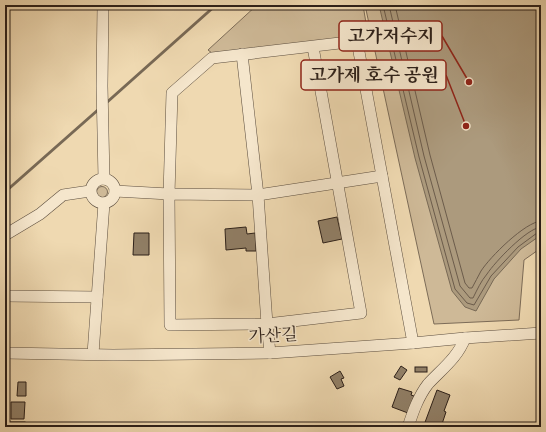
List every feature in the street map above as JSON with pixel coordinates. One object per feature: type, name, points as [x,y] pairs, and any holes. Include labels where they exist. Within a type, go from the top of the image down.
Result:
[{"type":"street","points":[[103,5],[102,137],[104,179]]},
{"type":"street","points":[[313,47],[361,313],[267,324],[170,326],[169,194],[172,93],[212,58],[357,42],[413,343]]},
{"type":"street","points":[[242,54],[258,195],[270,353]]},
{"type":"street","points":[[115,192],[258,195],[382,176]]},
{"type":"street","points":[[100,179],[104,179],[114,185],[115,192],[111,200],[104,204],[93,199],[90,191],[93,184],[100,179]]},
{"type":"street","points":[[5,235],[40,214],[63,195],[90,191]]},
{"type":"street","points":[[93,354],[104,204]]},
{"type":"street","points":[[5,296],[97,297]]},
{"type":"street","name":"가산길","points":[[5,353],[270,353],[541,333]]},
{"type":"street","points":[[408,427],[421,396],[428,385],[456,355],[465,338]]},
{"type":"shaded area","points":[[257,5],[363,5],[368,35],[212,53],[208,50]]},
{"type":"shaded area","points":[[365,5],[541,5],[541,248],[524,260],[519,320],[434,324]]},
{"type":"shaded area","points":[[102,186],[106,188],[108,192],[106,196],[102,198],[98,196],[96,192],[98,188]]},
{"type":"water","points":[[379,5],[541,5],[541,235],[521,249],[494,279],[476,311],[465,307],[452,291],[415,158]]},
{"type":"building","points":[[337,217],[342,239],[323,243],[318,221]]},
{"type":"building","points":[[246,227],[247,234],[255,233],[256,251],[246,251],[246,248],[226,250],[225,229]]},
{"type":"building","points":[[134,233],[149,233],[149,255],[133,255]]},
{"type":"building","points":[[401,366],[407,370],[400,380],[394,377]]},
{"type":"building","points":[[415,367],[427,367],[427,372],[415,372]]},
{"type":"building","points":[[340,371],[344,378],[341,379],[344,386],[337,389],[330,377]]},
{"type":"building","points":[[18,382],[26,382],[26,396],[17,396]]},
{"type":"building","points":[[399,388],[412,392],[411,395],[414,396],[408,413],[392,407]]},
{"type":"building","points":[[437,390],[450,395],[444,411],[446,412],[441,427],[429,427],[424,425]]},
{"type":"building","points":[[11,402],[25,402],[24,419],[11,419]]},
{"type":"building","points":[[7,422],[25,422],[25,427],[7,427]]},
{"type":"waterway","points":[[105,104],[216,5]]},
{"type":"waterway","points":[[5,192],[99,109]]},
{"type":"place","name":"고가저수지","points":[[469,82]]},
{"type":"place","name":"고가제 호수 공원","points":[[466,126]]}]
